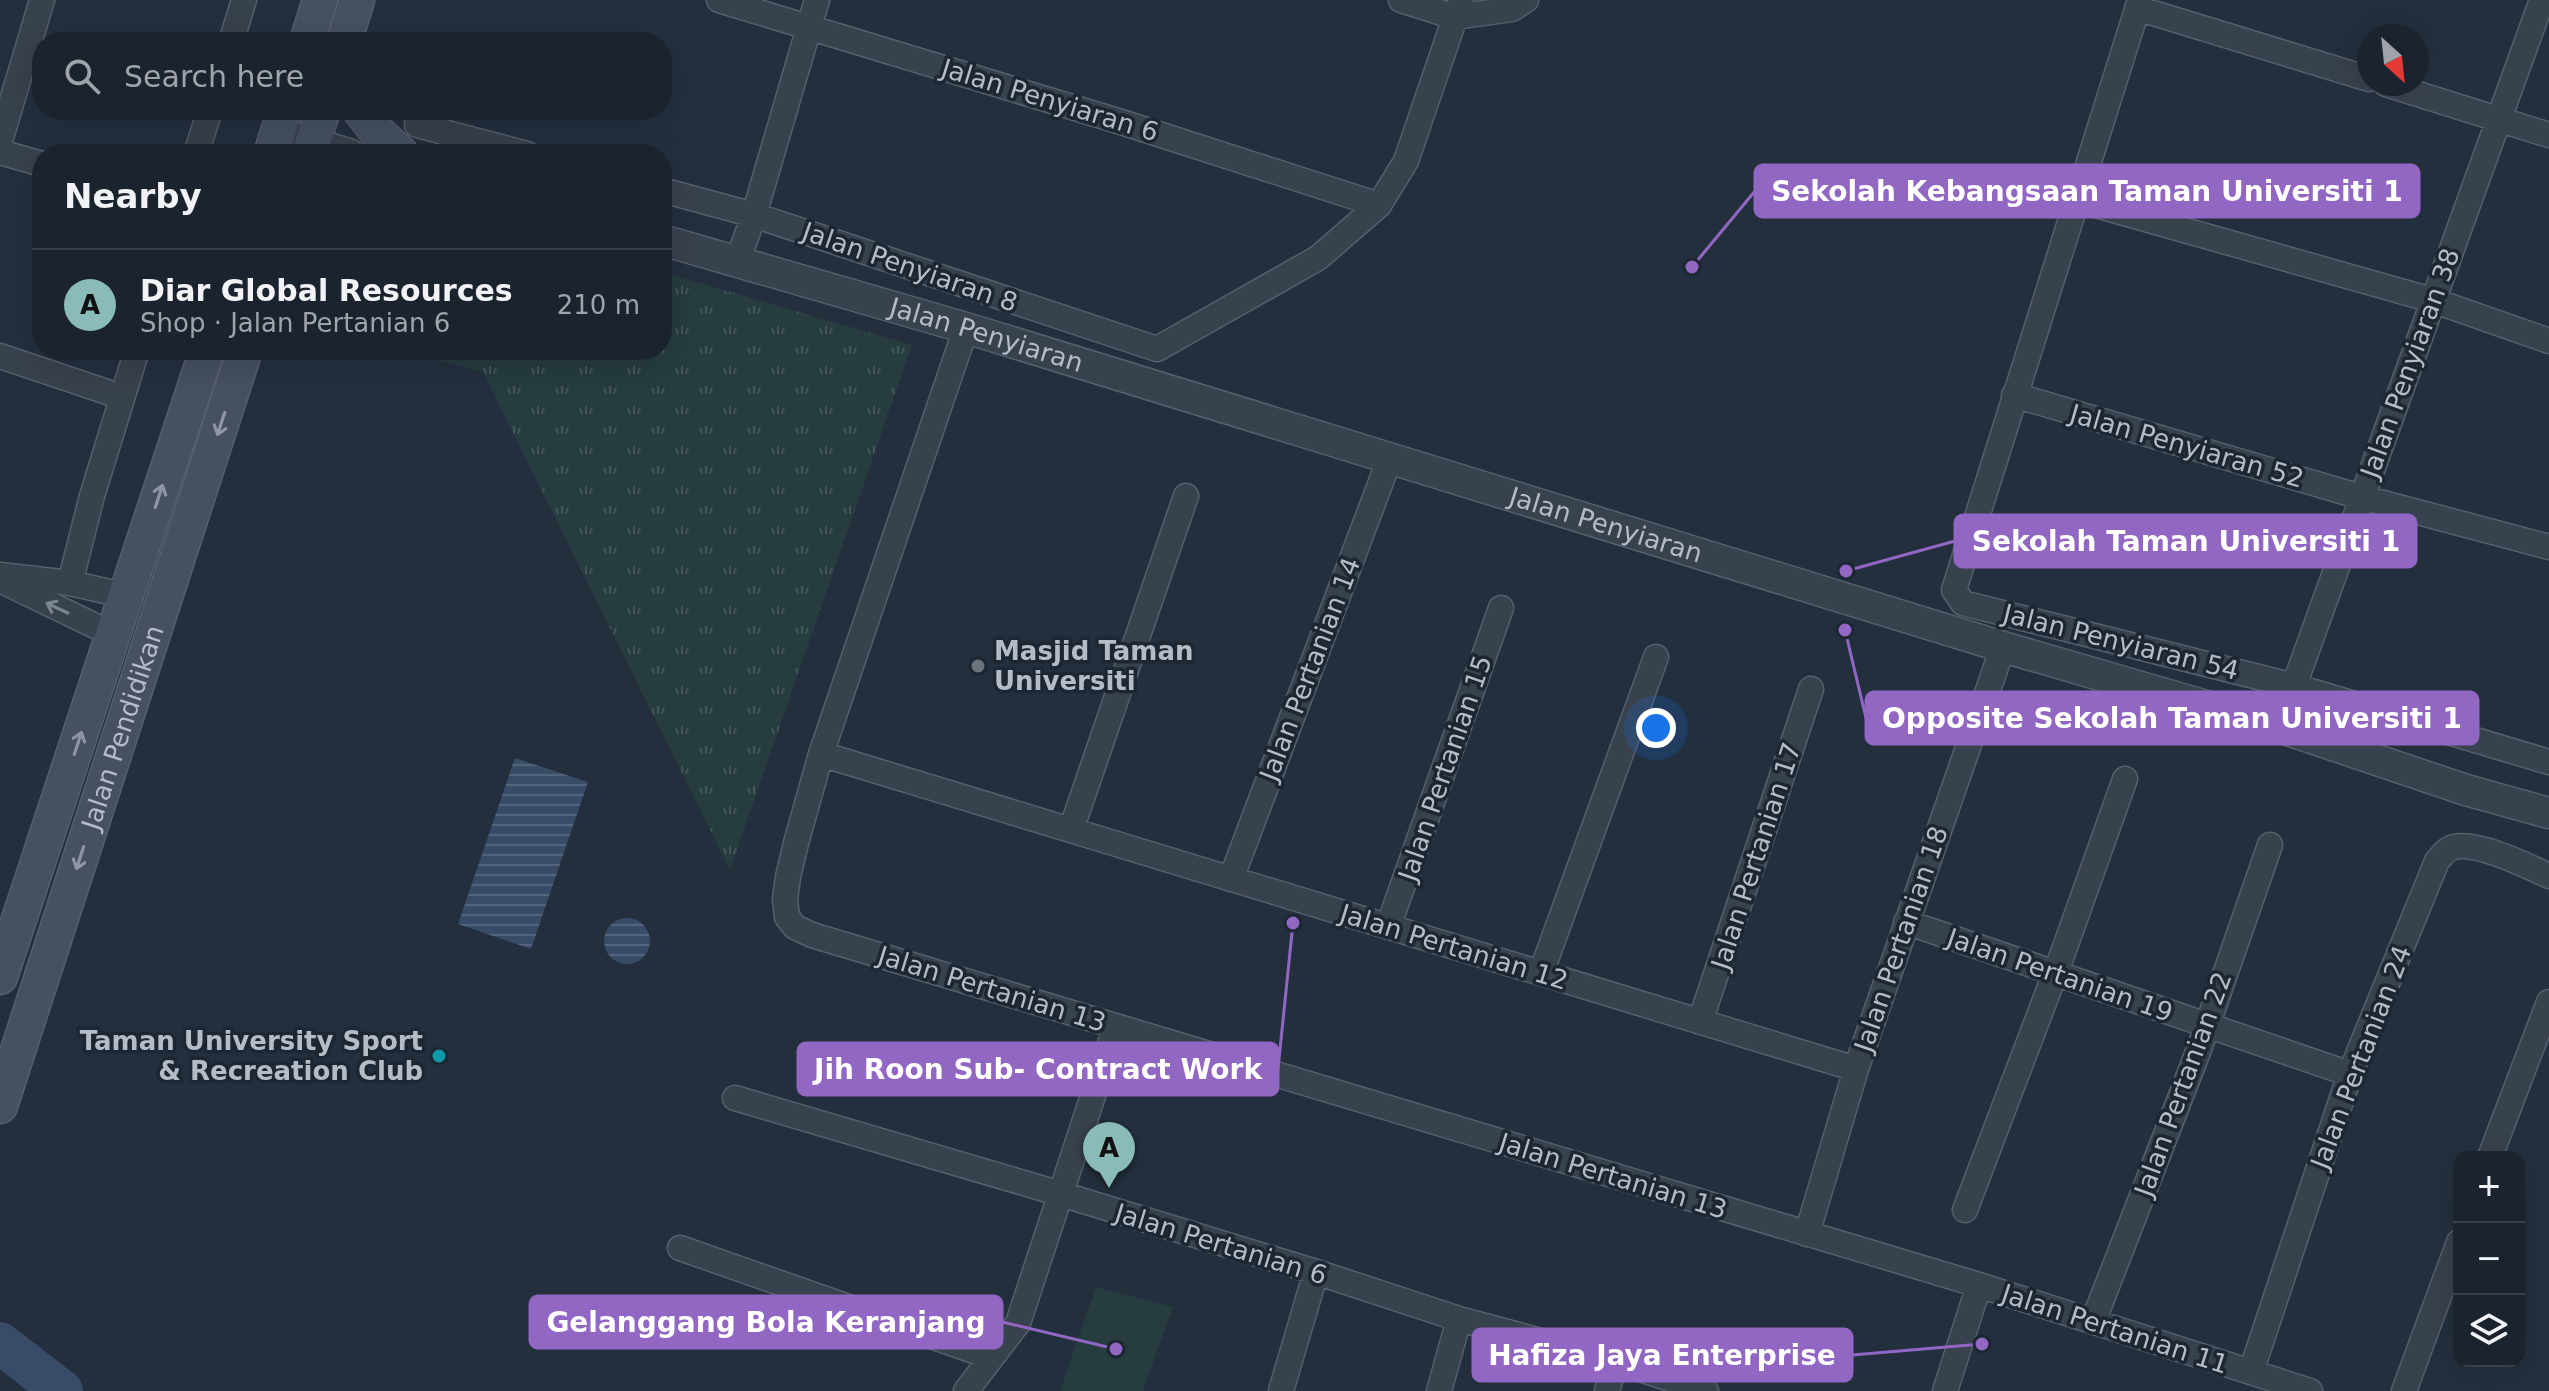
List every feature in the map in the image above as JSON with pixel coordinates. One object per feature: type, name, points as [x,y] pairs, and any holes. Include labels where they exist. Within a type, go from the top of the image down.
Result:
[{"type":"main road","points":[[310,32],[320,0]]},
{"type":"main road","points":[[347,32],[357,0]]},
{"type":"main road","points":[[360,32],[364,0]]},
{"type":"main road","points":[[312,144],[320,120]]},
{"type":"main road","points":[[368,120],[377,132],[409,139]]},
{"type":"main road","name":"Jalan Pendidikan","points":[[0,977],[204,360]]},
{"type":"main road","name":"Jalan Pendidikan","points":[[0,1106],[242,360]]},
{"type":"street","points":[[32,32],[42,0]]},
{"type":"street","points":[[234,32],[244,0]]},
{"type":"street","name":"Jalan Penyiaran 6","points":[[719,0],[1105,116],[1379,205]]},
{"type":"street","points":[[738,260],[817,0]]},
{"type":"street","points":[[1401,0],[1458,9],[1512,9],[1526,0]]},
{"type":"street","name":"Jalan Penyiaran 38","points":[[2282,728],[2361,497],[2542,0]]},
{"type":"street","points":[[2014,395],[2139,4],[2357,75]]},
{"type":"street","points":[[1379,205],[1406,161],[1458,9]]},
{"type":"street","points":[[0,141],[32,34]]},
{"type":"street","points":[[2425,96],[2549,135]]},
{"type":"street","points":[[199,144],[207,120]]},
{"type":"street","points":[[278,132],[301,144]]},
{"type":"street","points":[[409,139],[448,144]]},
{"type":"street","points":[[0,152],[32,161]]},
{"type":"street","name":"Jalan Penyiaran 8","points":[[672,193],[754,215],[1157,349],[1318,258],[1379,205]]},
{"type":"street","points":[[2078,200],[2432,300],[2549,341]]},
{"type":"street","name":"Jalan Penyiaran","points":[[672,243],[966,328],[2003,647],[2282,728],[2466,790],[2549,813]]},
{"type":"street","name":"Jalan Pertanian 13","points":[[966,328],[821,754],[788,877],[785,899],[787,917],[795,927],[812,935],[1979,1285]]},
{"type":"street","points":[[0,356],[122,397]]},
{"type":"street","points":[[70,583],[92,496],[134,360]]},
{"type":"street","name":"Jalan Penyiaran 52","points":[[2014,395],[2361,497],[2549,547]]},
{"type":"street","name":"Jalan Penyiaran 54","points":[[2014,395],[1954,590],[1963,603],[2294,686],[2549,762]]},
{"type":"street","name":"Jalan Pertanian 14","points":[[1231,879],[1390,458]]},
{"type":"street","points":[[1071,830],[1186,496]]},
{"type":"street","points":[[0,578],[70,583],[127,596]]},
{"type":"street","points":[[0,578],[114,635]]},
{"type":"street","name":"Jalan Pertanian 15","points":[[1388,927],[1501,608]]},
{"type":"street","name":"Jalan Pertanian 18","points":[[1807,1234],[1856,1069],[2003,647]]},
{"type":"street","points":[[1541,973],[1656,657]]},
{"type":"street","name":"Jalan Pertanian 17","points":[[1700,1022],[1811,689]]},
{"type":"street","name":"Jalan Pertanian 12","points":[[821,754],[1856,1069]]},
{"type":"street","points":[[1965,1210],[2125,779]]},
{"type":"street","name":"Jalan Pertanian 22","points":[[2093,1322],[2206,1025],[2270,845]]},
{"type":"street","name":"Jalan Pertanian 24","points":[[2251,1372],[2350,1074],[2437,861],[2448,849],[2465,845],[2521,862],[2549,876]]},
{"type":"street","name":"Jalan Pertanian 19","points":[[1906,922],[2350,1074]]},
{"type":"street","points":[[2492,1151],[2549,1002]]},
{"type":"street","points":[[966,1391],[1018,1323],[1116,1026]]},
{"type":"street","name":"Jalan Pertanian 6","points":[[735,1098],[1061,1194],[1459,1319],[1616,1361],[1706,1391]]},
{"type":"street","points":[[680,1248],[991,1357]]},
{"type":"street","points":[[2404,1391],[2453,1258]]},
{"type":"street","points":[[1281,1391],[1316,1272]]},
{"type":"street","name":"Jalan Pertanian 11","points":[[1945,1391],[1979,1285],[2310,1391]]},
{"type":"street","points":[[1439,1391],[1459,1319]]},
{"type":"street","points":[[1607,1391],[1616,1361]]},
{"type":"green space","points":[[672,275],[912,345],[730,870],[483,372],[439,360],[672,360]]},
{"type":"green space","points":[[1096,1287],[1173,1307],[1143,1391],[1060,1391]]},
{"type":"water","points":[[515,758],[588,782],[531,949],[458,924]]},
{"type":"water","points":[[627,918],[643,925],[650,941],[643,957],[627,964],[611,957],[604,941],[611,925]]},
{"type":"waterway","points":[[0,1343],[62,1391]]},
{"type":"place","name":"Sekolah Kebangsaan Taman Universiti 1","points":[[1692,267]]},
{"type":"place","name":"Sekolah Taman Universiti 1","points":[[1846,571]]},
{"type":"place","name":"Opposite Sekolah Taman Universiti 1","points":[[1845,630]]},
{"type":"place","name":"Masjid Taman Universiti","points":[[978,666]]},
{"type":"place","name":"Jih Roon Sub- Contract Work","points":[[1293,923]]},
{"type":"place","name":"Taman University Sport & Recreation Club","points":[[439,1056]]},
{"type":"place","name":"Diar Global Resources","points":[[1109,1188]]},
{"type":"place","name":"Hafiza Jaya Enterprise","points":[[1982,1344]]},
{"type":"place","name":"Gelanggang Bola Keranjang","points":[[1116,1349]]}]
